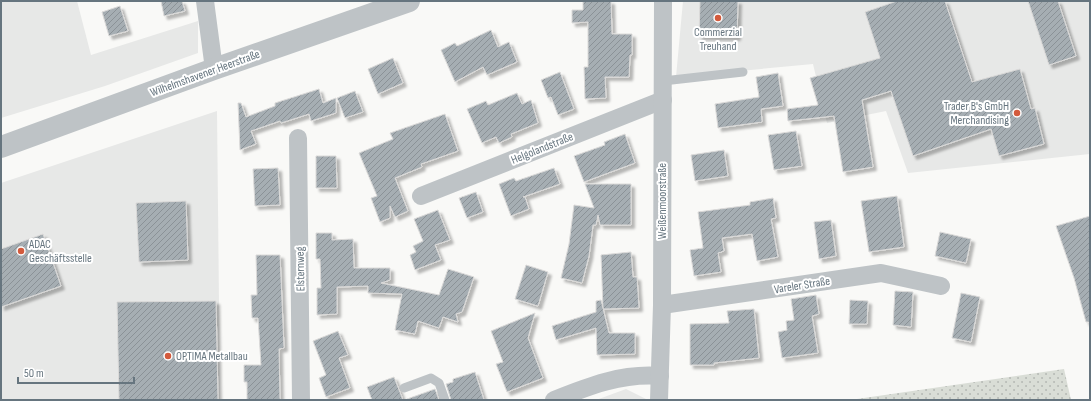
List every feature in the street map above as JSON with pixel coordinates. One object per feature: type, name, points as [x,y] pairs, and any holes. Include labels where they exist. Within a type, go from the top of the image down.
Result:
[{"type":"street","points":[[204,1],[214,69]]},
{"type":"street","name":"Wilhelmshavener Heerstraße","points":[[1,147],[214,69],[409,1]]},
{"type":"street","name":"Weißenmoorstraße","points":[[659,400],[662,306],[663,1]]},
{"type":"street","name":"Helgolandstraße","points":[[421,196],[662,100]]},
{"type":"street","name":"Elsternweg","points":[[298,138],[301,400]]},
{"type":"street","name":"Vareler Straße","points":[[662,306],[881,273],[941,286]]},
{"type":"street","points":[[554,400],[613,379],[634,375],[660,376]]},
{"type":"lane","points":[[662,81],[743,72]]},
{"type":"lane","points":[[404,388],[431,378],[439,383],[445,400]]},
{"type":"shaded area","points":[[1,1],[77,1],[91,55],[198,21],[198,53],[105,86],[1,118]]},
{"type":"shaded area","points":[[683,1],[1090,1],[1090,154],[908,173],[886,111],[827,123],[813,64],[676,77]]},
{"type":"shaded area","points":[[217,111],[220,400],[1,400],[1,183]]},
{"type":"shaded area","points":[[1064,369],[1071,400],[850,400]]},
{"type":"shaded area","points":[[626,389],[648,400],[596,400]]},
{"type":"building","points":[[161,1],[182,1],[185,11],[164,16]]},
{"type":"building","points":[[583,1],[611,1],[612,34],[632,34],[632,55],[630,55],[629,77],[605,77],[606,98],[585,99],[584,67],[588,67],[588,22],[572,23],[572,10],[583,10]]},
{"type":"building","name":"Commerzial Treuhand","points":[[700,1],[738,1],[737,37],[699,36]]},
{"type":"building","points":[[897,1],[945,1],[972,82],[1020,69],[1031,109],[1035,108],[1044,144],[999,156],[991,129],[913,156],[891,91],[862,100],[873,167],[843,172],[834,116],[788,121],[787,109],[818,105],[810,78],[880,58],[865,12]]},
{"type":"building","points":[[1028,1],[1058,1],[1076,56],[1049,65]]},
{"type":"building","points":[[120,6],[128,31],[109,36],[102,12]]},
{"type":"building","points":[[491,30],[498,47],[509,42],[517,62],[487,75],[483,67],[455,82],[441,50],[455,43],[457,46]]},
{"type":"building","points":[[393,58],[403,83],[378,94],[368,69]]},
{"type":"building","points":[[560,72],[574,109],[558,115],[551,97],[548,98],[541,80]]},
{"type":"building","points":[[778,73],[783,106],[761,109],[762,122],[718,128],[715,104],[759,97],[756,77]]},
{"type":"building","points":[[319,89],[323,103],[336,98],[336,113],[311,121],[309,114],[281,123],[280,121],[251,131],[256,144],[240,150],[238,103],[241,103],[246,117],[275,106],[275,103]]},
{"type":"building","points":[[355,91],[363,112],[345,118],[337,98]]},
{"type":"building","points":[[517,93],[522,104],[531,100],[538,123],[511,134],[512,137],[499,143],[496,137],[482,143],[467,109],[486,101],[488,105]]},
{"type":"building","points":[[445,114],[458,151],[421,164],[422,167],[395,178],[408,211],[395,217],[390,206],[390,218],[380,222],[371,198],[377,196],[359,153],[393,139],[390,133]]},
{"type":"building","points":[[796,131],[802,166],[774,170],[768,135]]},
{"type":"building","points":[[625,134],[635,163],[584,182],[574,156],[605,145],[604,142]]},
{"type":"building","points":[[724,150],[728,176],[695,181],[691,155]]},
{"type":"building","points":[[316,156],[336,156],[337,188],[316,188]]},
{"type":"building","points":[[278,168],[280,205],[255,206],[253,169]]},
{"type":"building","points":[[554,168],[560,184],[523,197],[525,197],[529,209],[511,216],[499,184],[514,178],[516,181]]},
{"type":"building","points":[[585,184],[631,184],[631,225],[600,225],[598,215],[596,225],[593,225],[589,256],[582,283],[561,278],[569,244],[574,205],[594,208]]},
{"type":"building","points":[[476,192],[483,212],[467,218],[459,198]]},
{"type":"building","points":[[897,196],[904,247],[869,252],[861,201]]},
{"type":"building","points":[[773,198],[776,218],[771,219],[778,257],[757,261],[752,234],[722,238],[724,251],[718,253],[721,272],[694,276],[690,250],[703,248],[698,212],[750,205],[750,202]]},
{"type":"building","points":[[186,201],[188,260],[139,262],[136,203]]},
{"type":"building","points":[[438,210],[450,240],[435,245],[441,260],[415,270],[410,255],[416,252],[413,246],[423,241],[414,219]]},
{"type":"building","points":[[1090,216],[1090,322],[1086,322],[1074,278],[1056,226]]},
{"type":"building","points":[[831,220],[836,256],[819,259],[814,222]]},
{"type":"building","points":[[940,232],[971,239],[966,263],[935,256]]},
{"type":"building","points":[[316,233],[332,233],[332,240],[353,239],[354,268],[390,268],[390,280],[381,283],[439,295],[448,269],[474,277],[462,312],[456,314],[458,322],[443,317],[439,328],[418,321],[415,334],[395,330],[402,294],[368,293],[368,286],[337,287],[337,314],[317,315],[317,288],[321,288],[320,259],[316,259]]},
{"type":"building","points":[[43,234],[61,286],[1,307],[1,249]]},
{"type":"building","points":[[631,252],[633,277],[637,277],[639,308],[603,309],[601,255]]},
{"type":"building","points":[[256,255],[280,255],[284,348],[279,349],[280,400],[247,400],[247,382],[244,382],[244,365],[261,365],[258,318],[252,318],[251,295],[257,295]]},
{"type":"building","points":[[526,265],[548,272],[538,306],[515,299]]},
{"type":"building","points":[[895,291],[913,292],[911,327],[893,325]]},
{"type":"building","points":[[961,293],[980,297],[971,342],[952,338]]},
{"type":"building","points":[[816,295],[819,314],[812,316],[818,353],[782,358],[778,332],[787,330],[786,321],[794,320],[791,299]]},
{"type":"building","points":[[601,300],[609,333],[635,333],[635,354],[597,355],[596,328],[556,340],[552,326],[596,312],[596,301]]},
{"type":"building","points":[[850,300],[868,301],[867,324],[849,324]]},
{"type":"building","name":"OPTIMA Metallbau","points":[[216,301],[218,400],[119,400],[117,302]]},
{"type":"building","points":[[754,309],[759,358],[714,363],[714,365],[690,365],[690,324],[729,323],[727,311]]},
{"type":"building","points":[[535,313],[528,338],[543,378],[507,392],[496,364],[503,362],[491,331]]},
{"type":"building","points":[[338,331],[348,355],[339,358],[350,388],[326,397],[319,378],[326,375],[313,341]]},
{"type":"building","points":[[475,372],[484,400],[451,400],[446,384],[453,382],[453,379]]},
{"type":"building","points":[[394,377],[403,400],[372,400],[367,387]]},
{"type":"building","points":[[435,389],[439,400],[407,399]]},
{"type":"place","name":"Commerzial Treuhand","points":[[718,18]]},
{"type":"place","name":"Trader B's GmbH Merchandising","points":[[1017,113]]},
{"type":"place","name":"ADAC Geschäftsstelle","points":[[21,251]]},
{"type":"place","name":"OPTIMA Metallbau","points":[[168,356]]}]
